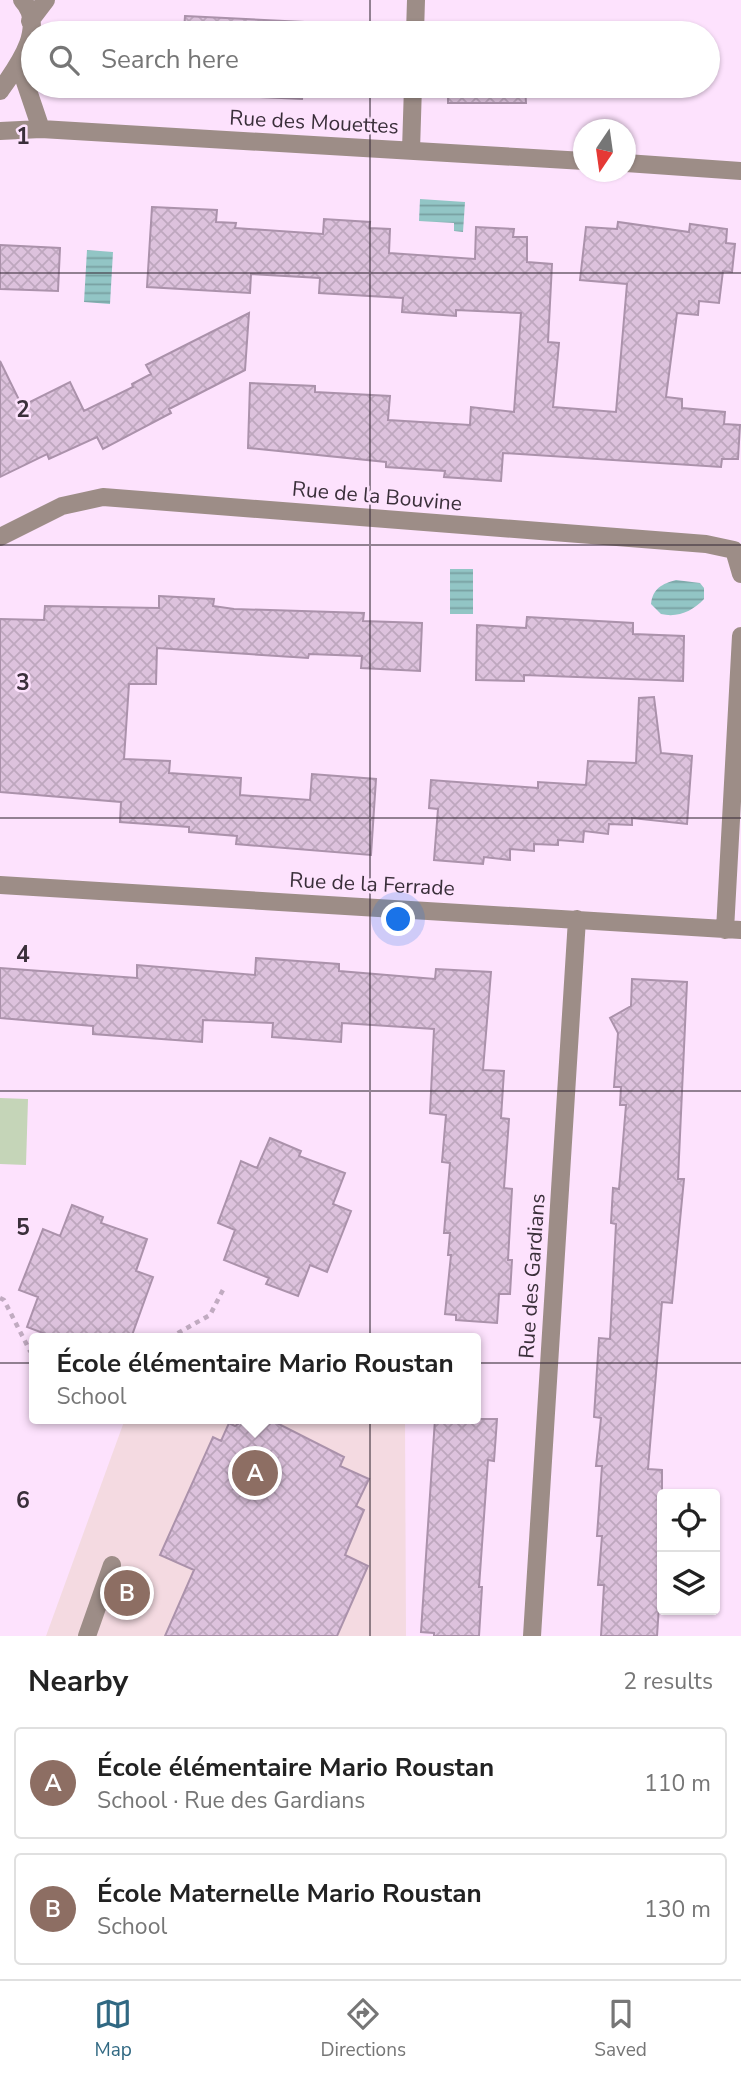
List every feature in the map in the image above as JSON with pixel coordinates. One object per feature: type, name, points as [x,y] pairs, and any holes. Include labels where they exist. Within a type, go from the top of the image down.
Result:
[{"type":"street","points":[[22,0],[30,21]]},
{"type":"street","points":[[30,21],[46,0]]},
{"type":"street","points":[[415,21],[416,0]]},
{"type":"street","points":[[0,92],[21,59]]},
{"type":"street","points":[[19,64],[21,70]]},
{"type":"street","points":[[31,98],[41,129]]},
{"type":"street","points":[[411,150],[413,98]]},
{"type":"street","name":"Rue des Mouettes","points":[[0,131],[41,129],[573,159]]},
{"type":"street","points":[[636,164],[741,171]]},
{"type":"street","name":"Rue de la Bouvine","points":[[0,537],[62,506],[103,497],[706,544],[737,550],[741,574]]},
{"type":"street","points":[[733,930],[741,636]]},
{"type":"street","name":"Rue de la Ferrade","points":[[0,885],[733,930]]},
{"type":"street","name":"Rue des Gardians","points":[[532,1636],[577,919]]},
{"type":"street","points":[[87,1636],[113,1565]]},
{"type":"path","points":[[178,1333],[210,1315],[225,1286]]},
{"type":"path","points":[[0,1298],[4,1300],[29,1348]]},
{"type":"shaded area","points":[[420,199],[465,202],[463,232],[454,231],[454,223],[419,221]]},
{"type":"shaded area","points":[[87,250],[113,252],[110,304],[84,302]]},
{"type":"shaded area","points":[[450,569],[473,569],[473,614],[450,614]]},
{"type":"shaded area","points":[[676,580],[700,583],[704,588],[704,599],[685,612],[661,614],[651,604],[654,594],[662,585]]},
{"type":"shaded area","points":[[0,1098],[28,1099],[26,1165],[0,1164]]},
{"type":"shaded area","points":[[123,1424],[405,1424],[406,1636],[46,1636]]},
{"type":"building","points":[[185,16],[284,21],[185,21]]},
{"type":"building","points":[[448,98],[526,98],[526,103],[448,103]]},
{"type":"building","points":[[152,207],[217,210],[216,222],[236,223],[235,228],[323,234],[324,219],[370,222],[369,228],[390,229],[389,253],[475,259],[476,227],[514,229],[513,237],[527,237],[527,262],[552,264],[548,342],[559,343],[553,407],[616,412],[627,284],[580,280],[586,227],[617,229],[618,222],[689,232],[690,224],[727,229],[726,243],[735,244],[732,272],[723,271],[719,303],[699,301],[698,315],[677,313],[666,397],[682,399],[682,408],[725,412],[724,424],[740,425],[738,459],[722,459],[721,467],[503,453],[501,481],[444,477],[445,471],[386,467],[386,462],[248,448],[250,383],[315,386],[315,392],[390,396],[388,420],[470,425],[471,407],[514,412],[521,313],[456,310],[456,316],[402,312],[403,298],[319,293],[320,278],[251,274],[250,293],[147,287]]},
{"type":"building","points":[[0,245],[60,248],[58,291],[0,289]]},
{"type":"building","points":[[249,313],[245,370],[169,409],[171,413],[103,449],[97,437],[49,459],[47,454],[0,477],[0,361],[22,406],[70,382],[84,411],[133,387],[132,384],[151,374],[146,365]]},
{"type":"building","points":[[159,596],[214,599],[213,606],[234,609],[364,613],[363,621],[422,623],[420,671],[361,668],[362,656],[309,654],[308,658],[157,648],[156,684],[129,684],[124,759],[170,761],[169,773],[241,778],[240,795],[310,800],[312,774],[376,779],[371,855],[236,844],[237,836],[189,832],[189,827],[120,822],[121,802],[0,792],[0,619],[44,620],[45,606],[159,608]]},
{"type":"building","points":[[527,617],[633,623],[633,634],[684,636],[683,681],[524,675],[524,681],[476,680],[477,625],[526,628]]},
{"type":"building","points":[[654,697],[661,753],[692,756],[687,824],[632,818],[632,825],[609,824],[608,834],[584,831],[583,842],[558,840],[558,845],[534,844],[534,851],[510,849],[510,860],[484,857],[483,864],[434,860],[438,809],[429,808],[431,780],[538,788],[538,782],[586,785],[588,761],[636,763],[639,698]]},
{"type":"building","points":[[256,958],[339,964],[339,971],[435,979],[436,969],[491,972],[483,1070],[504,1071],[501,1118],[509,1119],[504,1188],[512,1189],[508,1260],[512,1260],[510,1294],[499,1294],[497,1323],[456,1320],[456,1315],[445,1314],[451,1255],[448,1255],[450,1233],[444,1233],[450,1163],[442,1162],[446,1115],[430,1113],[434,1029],[342,1023],[341,1042],[272,1037],[273,1023],[203,1020],[202,1042],[93,1034],[93,1026],[0,1018],[0,968],[137,978],[137,965],[255,975]]},
{"type":"building","points":[[632,979],[687,982],[678,1179],[684,1179],[672,1303],[662,1302],[648,1469],[662,1470],[662,1489],[657,1489],[657,1636],[601,1636],[604,1585],[598,1585],[602,1536],[597,1536],[602,1466],[596,1466],[601,1418],[594,1417],[599,1338],[610,1339],[616,1224],[611,1223],[613,1188],[619,1189],[626,1105],[620,1105],[621,1087],[614,1087],[618,1033],[610,1018],[631,1006]]},
{"type":"building","points":[[270,1138],[301,1151],[299,1156],[345,1173],[333,1204],[351,1211],[327,1272],[310,1265],[298,1296],[266,1284],[269,1278],[224,1260],[235,1230],[218,1223],[241,1161],[257,1168]]},
{"type":"building","points":[[72,1205],[103,1217],[101,1223],[147,1239],[136,1271],[153,1277],[133,1333],[43,1333],[27,1327],[38,1297],[19,1290],[43,1229],[60,1236]]},
{"type":"building","points":[[481,1419],[497,1419],[494,1461],[488,1460],[479,1587],[482,1587],[479,1636],[434,1636],[434,1633],[421,1632],[435,1424],[481,1424]]},
{"type":"building","points":[[229,1424],[279,1424],[344,1457],[340,1466],[369,1479],[356,1506],[364,1510],[345,1555],[368,1566],[337,1636],[165,1636],[194,1570],[160,1555],[213,1437],[221,1441]]},
{"type":"place","name":"École élémentaire Mario Roustan","points":[[255,1473]]},
{"type":"place","name":"École Maternelle Mario Roustan","points":[[127,1593]]}]
